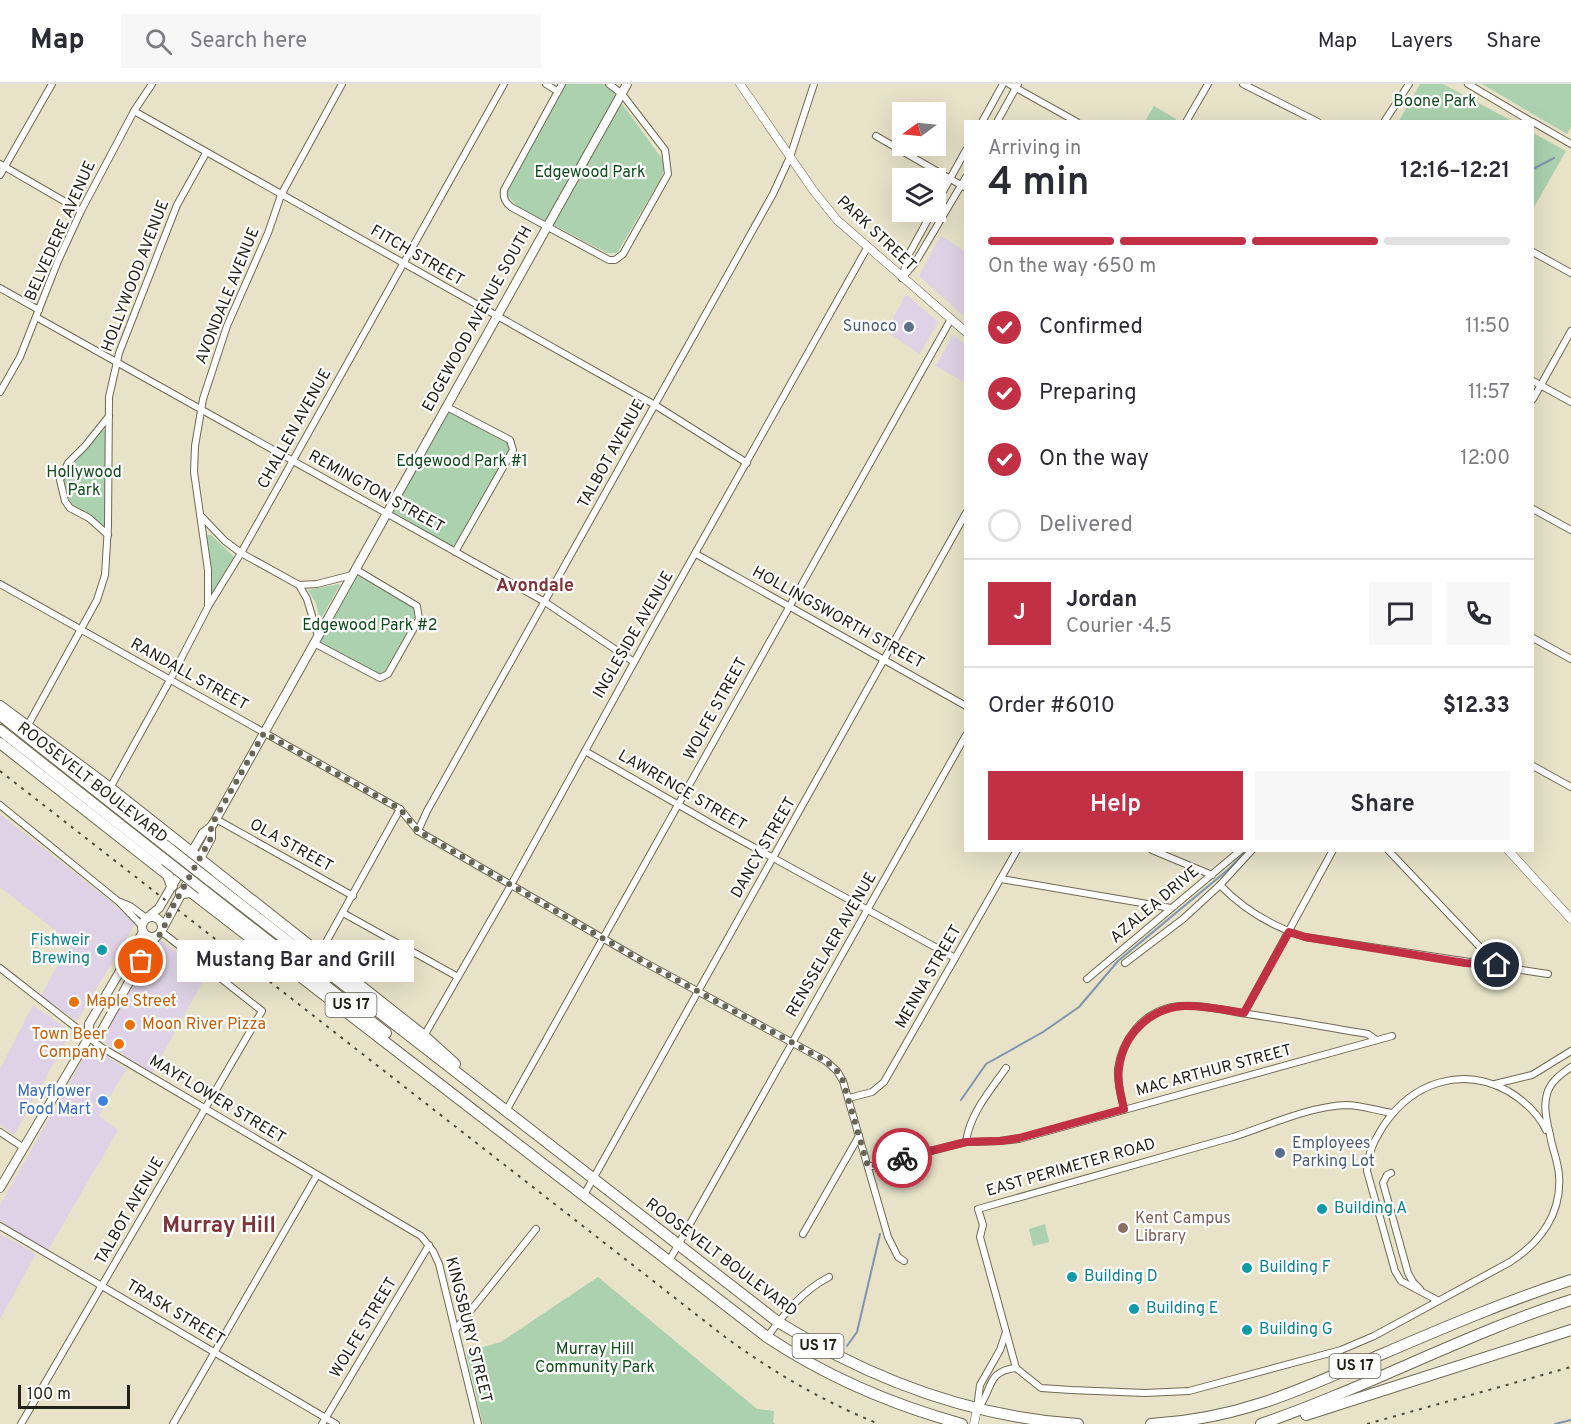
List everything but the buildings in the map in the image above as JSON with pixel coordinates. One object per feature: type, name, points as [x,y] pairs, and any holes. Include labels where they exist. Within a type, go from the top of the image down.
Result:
[{"type":"highway","points":[[0,706],[110,788],[424,1036],[506,1111]]},
{"type":"highway","name":"US 17","points":[[0,716],[205,884],[506,1111]]},
{"type":"highway","name":"ROOSEVELT BOULEVARD","points":[[0,730],[168,855]]},
{"type":"highway","points":[[0,743],[168,874],[177,890],[191,892],[495,1126]]},
{"type":"highway","name":"US 17","points":[[205,884],[370,1019],[495,1126]]},
{"type":"highway","name":"ROOSEVELT BOULEVARD","points":[[506,1111],[678,1246],[778,1322],[811,1343],[884,1379],[914,1390],[977,1409],[1078,1424]]},
{"type":"highway","name":"ROOSEVELT BOULEVARD","points":[[495,1126],[767,1337],[813,1365],[856,1387],[906,1407],[962,1424]]},
{"type":"highway","name":"US 17","points":[[1151,1424],[1203,1418],[1273,1401],[1462,1320],[1571,1280]]},
{"type":"highway","name":"US 17","points":[[1263,1424],[1314,1405],[1481,1332],[1571,1300]]},
{"type":"highway","points":[[1263,1424],[1328,1408],[1571,1330]]},
{"type":"main road","name":"EDGEWOOD AVENUE SOUTH","points":[[316,640],[627,84]]},
{"type":"main road","points":[[89,1037],[101,1032],[160,932],[177,890],[196,855],[211,838],[214,823],[316,640]]},
{"type":"main road","points":[[0,1188],[89,1037],[89,1024],[145,923],[177,890]]},
{"type":"main road","points":[[145,923],[156,919],[160,932]]},
{"type":"main road","points":[[145,923],[150,938],[160,932]]},
{"type":"street","points":[[0,175],[2,166],[52,84]]},
{"type":"street","name":"BELVEDERE AVENUE","points":[[0,392],[20,357],[58,261],[81,211],[134,111],[152,84]]},
{"type":"street","name":"AVONDALE AVENUE","points":[[208,605],[208,570],[194,472],[195,446],[201,410],[227,326],[268,233],[281,195],[342,84]]},
{"type":"street","name":"CHALLEN AVENUE","points":[[110,788],[170,680],[208,605],[241,553],[504,84]]},
{"type":"street","points":[[546,84],[557,91]]},
{"type":"street","points":[[562,84],[504,190],[504,196],[511,207],[609,260],[620,258],[668,174],[665,150],[622,94],[609,84]]},
{"type":"street","name":"PARK STREET","points":[[740,84],[837,220],[964,330]]},
{"type":"street","name":"TALBOT AVENUE","points":[[418,831],[427,811],[773,194],[790,157],[813,84]]},
{"type":"street","points":[[983,120],[1002,84]]},
{"type":"street","points":[[1008,84],[1017,86],[1074,120]]},
{"type":"street","points":[[1187,120],[1208,84]]},
{"type":"street","points":[[1244,84],[1314,120]]},
{"type":"street","points":[[1385,120],[1409,84]]},
{"type":"street","points":[[1468,84],[1529,120]]},
{"type":"street","points":[[998,120],[1017,86]]},
{"type":"street","name":"FITCH STREET","points":[[134,111],[655,405],[747,463]]},
{"type":"street","points":[[1534,123],[1571,144]]},
{"type":"street","points":[[876,136],[964,187],[915,264],[902,278]]},
{"type":"street","name":"HOLLYWOOD AVENUE","points":[[28,725],[101,590],[105,575],[108,535],[109,397],[117,361],[177,205],[206,153]]},
{"type":"street","points":[[946,186],[964,154]]},
{"type":"street","points":[[2,166],[81,211]]},
{"type":"street","points":[[902,278],[908,256],[927,222]]},
{"type":"street","name":"INGLESIDE AVENUE","points":[[424,1036],[511,885],[867,248]]},
{"type":"street","points":[[1534,253],[1571,273]]},
{"type":"street","points":[[0,288],[39,310]]},
{"type":"street","name":"REMINGTON STREET","points":[[36,317],[545,602],[634,662]]},
{"type":"street","name":"WOLFE STREET","points":[[506,1111],[951,319]]},
{"type":"street","points":[[1534,397],[1571,331]]},
{"type":"street","points":[[1534,382],[1571,402]]},
{"type":"street","points":[[447,407],[510,440],[513,446],[513,450],[455,552]]},
{"type":"street","points":[[108,535],[89,518],[70,508],[65,501],[60,480],[68,463],[109,416]]},
{"type":"street","points":[[1534,511],[1571,530]]},
{"type":"street","points":[[200,516],[225,541],[241,553],[299,585],[307,599],[316,640],[376,678],[384,677],[419,619],[417,606],[354,572],[317,584],[299,585]]},
{"type":"street","name":"DANCY STREET","points":[[584,1195],[964,517]]},
{"type":"street","name":"HOLLINGSWORTH STREET","points":[[696,554],[964,705]]},
{"type":"street","name":"RANDALL STREET","points":[[0,584],[400,809],[418,831],[603,939],[826,1061],[837,1071],[849,1098],[888,1237],[898,1257],[904,1261]]},
{"type":"street","points":[[1534,639],[1571,659]]},
{"type":"street","name":"RENSSELAER AVENUE","points":[[668,1262],[964,739]]},
{"type":"street","name":"LAWRENCE STREET","points":[[585,751],[955,958]]},
{"type":"street","points":[[1534,767],[1571,787]]},
{"type":"street","points":[[0,805],[119,902],[130,906],[145,923]]},
{"type":"street","points":[[320,953],[400,809]]},
{"type":"street","name":"OLA STREET","points":[[214,823],[352,896]]},
{"type":"street","name":"MENNA STREET","points":[[849,1098],[872,1092],[884,1082],[1016,852]]},
{"type":"street","points":[[1157,852],[1212,875]]},
{"type":"street","name":"AZALEA DRIVE","points":[[1087,979],[1238,852]]},
{"type":"street","name":"AZALEA DRIVE","points":[[1125,963],[1183,920],[1250,852]]},
{"type":"street","points":[[1244,1013],[1332,852]]},
{"type":"street","points":[[1390,852],[1497,965]]},
{"type":"street","points":[[1510,852],[1570,916]]},
{"type":"street","points":[[1001,879],[1171,908]]},
{"type":"street","points":[[1220,885],[1232,897],[1278,927],[1305,937],[1454,961],[1497,965],[1548,975]]},
{"type":"street","points":[[343,913],[458,977]]},
{"type":"street","name":"TALBOT AVENUE","points":[[21,1424],[262,1011],[160,932]]},
{"type":"street","name":"MAYFLOWER STREET","points":[[0,968],[101,1047],[419,1234],[429,1245]]},
{"type":"street","points":[[1124,1109],[1118,1069],[1127,1041],[1146,1019],[1171,1007],[1185,1006],[1244,1013],[1368,1034],[1376,1040]]},
{"type":"street","name":"MAC ARTHUR STREET","points":[[868,1167],[966,1142],[1019,1138],[1392,1036]]},
{"type":"street","points":[[1495,1084],[1532,1075],[1571,1051]]},
{"type":"street","points":[[977,1409],[987,1396],[994,1376],[1007,1369],[1016,1368],[1041,1388],[1139,1393],[1189,1391],[1352,1346],[1510,1262],[1540,1238],[1553,1216],[1559,1191],[1559,1174],[1551,1143],[1545,1103],[1547,1092],[1554,1082],[1571,1067]]},
{"type":"street","points":[[966,1142],[968,1129],[974,1116],[1006,1068]]},
{"type":"street","points":[[1437,1300],[1401,1281],[1395,1271],[1367,1171],[1372,1144],[1393,1113],[1419,1091],[1438,1082],[1464,1079],[1495,1084],[1517,1097],[1538,1117],[1551,1143]]},
{"type":"street","name":"EAST PERIMETER ROAD","points":[[1016,1368],[980,1237],[982,1225],[978,1209],[1233,1137],[1285,1118],[1326,1108],[1349,1105],[1393,1113]]},
{"type":"street","points":[[0,1132],[24,1148]]},
{"type":"street","points":[[803,1234],[859,1136]]},
{"type":"street","points":[[1391,1173],[1387,1175],[1383,1183],[1408,1273],[1413,1282],[1425,1293]]},
{"type":"street","points":[[173,1424],[317,1175]]},
{"type":"street","name":"TRASK STREET","points":[[0,1226],[213,1352],[324,1421],[336,1424]]},
{"type":"street","points":[[455,1330],[536,1229]]},
{"type":"street","name":"WOLFE STREET","points":[[324,1421],[429,1245]]},
{"type":"street","name":"KINGSBURY STREET","points":[[429,1245],[439,1264],[476,1422]]},
{"type":"street","points":[[767,1337],[793,1303],[829,1277]]},
{"type":"street","points":[[974,1424],[980,1385],[1000,1350],[1006,1331]]},
{"type":"shaded area","points":[[941,236],[964,251],[964,316],[919,276]]},
{"type":"shaded area","points":[[906,294],[938,322],[920,354],[886,331]]},
{"type":"shaded area","points":[[953,335],[964,344],[964,382],[936,366]]},
{"type":"shaded area","points":[[0,814],[110,901],[135,924],[77,1021],[41,996],[70,942],[0,887]]},
{"type":"shaded area","points":[[160,940],[207,974],[152,1073],[101,1040]]},
{"type":"shaded area","points":[[33,1005],[71,1032],[14,1135],[0,1125],[0,1069]]},
{"type":"shaded area","points":[[91,1045],[126,1069],[99,1116],[118,1130],[48,1250],[0,1221],[0,1205]]},
{"type":"shaded area","points":[[0,1234],[36,1254],[0,1319]]},
{"type":"green space","name":"Edgewood Park","points":[[566,84],[603,84],[612,90],[663,160],[664,169],[661,178],[617,253],[607,253],[517,206],[508,196],[507,191]]},
{"type":"green space","name":"Boone Park","points":[[1420,84],[1443,84],[1510,120],[1400,120]]},
{"type":"green space","points":[[1482,84],[1571,84],[1571,127],[1567,134]]},
{"type":"green space","points":[[1154,106],[1176,119],[1176,120],[1146,120]]},
{"type":"green space","points":[[1534,134],[1566,151],[1534,207]]},
{"type":"green space","name":"Edgewood Park #1","points":[[449,412],[512,445],[453,547],[393,512]]},
{"type":"green space","name":"Hollywood Park","points":[[104,430],[106,433],[105,525],[103,526],[76,508],[65,492],[64,483],[72,462],[100,431]]},
{"type":"green space","points":[[211,535],[234,557],[211,595],[209,550],[206,537]]},
{"type":"green space","name":"Edgewood Park #2","points":[[358,576],[419,611],[382,676],[320,642]]},
{"type":"green space","points":[[339,584],[322,617],[319,616],[316,603],[308,590]]},
{"type":"green space","points":[[1045,1224],[1049,1242],[1033,1246],[1029,1229]]},
{"type":"green space","name":"Murray Hill Community Park","points":[[598,1277],[757,1409],[774,1411],[773,1422],[775,1424],[483,1424],[466,1352],[501,1342]]},
{"type":"waterway","points":[[1534,168],[1554,158]]},
{"type":"waterway","points":[[961,1100],[986,1064],[1043,1032],[1079,1007],[1118,961],[1230,868],[1245,852]]},
{"type":"waterway","points":[[847,1346],[857,1332],[880,1234]]},
{"type":"waterway","points":[[1555,1424],[1571,1420]]},
{"type":"railway","points":[[0,771],[725,1337],[799,1385],[879,1424]]},
{"type":"railway","points":[[1367,1424],[1571,1367]]},
{"type":"way so far","points":[[141,961],[151,944],[162,932],[171,910],[211,838],[211,826],[264,733],[400,809],[418,831],[642,961],[826,1061],[837,1071],[843,1081],[868,1167],[902,1158]]},
{"type":"place","name":"Sunoco","points":[[909,327]]},
{"type":"place","name":"Fishweir Brewing","points":[[102,950]]},
{"type":"place","name":"Mustang Bar and Grill","points":[[141,961]]},
{"type":"place","name":"Maple Street","points":[[74,1002]]},
{"type":"place","name":"Moon River Pizza","points":[[130,1025]]},
{"type":"place","name":"Town Beer Company","points":[[119,1044]]},
{"type":"place","name":"Mayflower Food Mart","points":[[103,1101]]},
{"type":"place","name":"Employees Parking Lot","points":[[1280,1153]]},
{"type":"place","name":"Building A","points":[[1322,1209]]},
{"type":"place","name":"Kent Campus Library","points":[[1123,1228]]},
{"type":"place","name":"Building F","points":[[1247,1268]]},
{"type":"place","name":"Building D","points":[[1072,1277]]},
{"type":"place","name":"Building E","points":[[1134,1309]]},
{"type":"place","name":"Building G","points":[[1247,1330]]},
{"type":"district","name":"Avondale","points":[[535,586]]},
{"type":"district","name":"Murray Hill","points":[[219,1226]]},
{"type":"route","points":[[902,1158],[966,1142],[1019,1138],[1124,1109],[1118,1069],[1121,1055],[1135,1029],[1157,1012],[1171,1007],[1199,1006],[1244,1013],[1289,932],[1305,937],[1465,963],[1497,965]]}]
